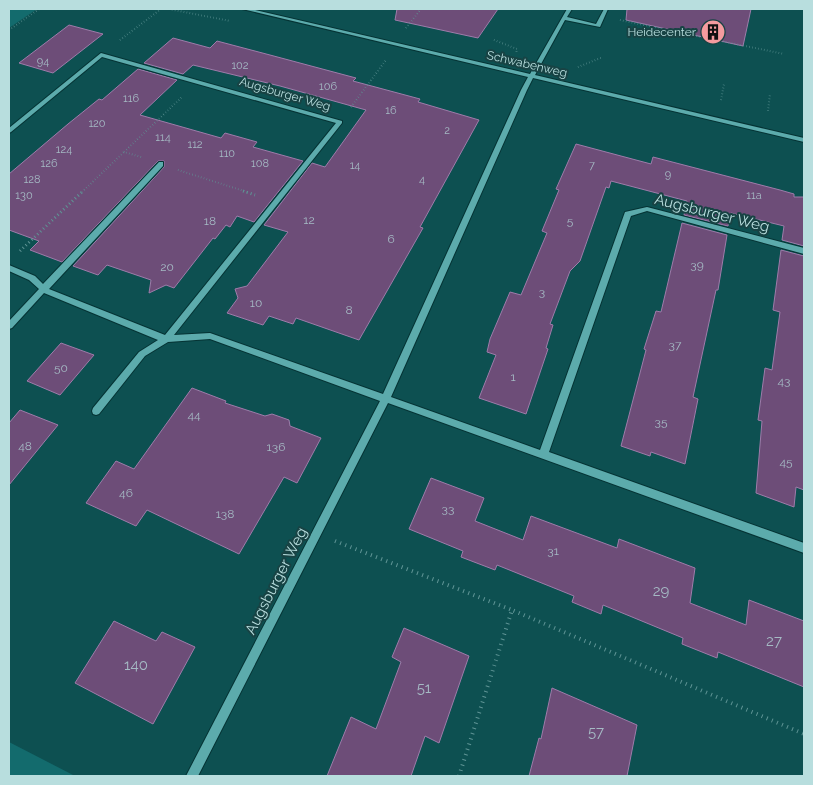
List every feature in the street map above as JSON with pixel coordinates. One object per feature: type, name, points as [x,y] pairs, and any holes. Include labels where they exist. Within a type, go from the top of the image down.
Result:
[{"type":"street","name":"Schwabenweg","points":[[245,9],[804,140]]},
{"type":"street","name":"Augsburger Weg","points":[[192,776],[386,398],[531,77],[569,9]]},
{"type":"street","points":[[563,18],[598,26],[606,9]]},
{"type":"street","name":"Augsburger Weg","points":[[96,411],[142,354],[166,339],[340,122],[197,83],[101,54]]},
{"type":"street","points":[[9,131],[101,54]]},
{"type":"street","points":[[9,326],[161,164]]},
{"type":"street","name":"Augsburger Weg","points":[[543,455],[628,214],[647,209],[804,251]]},
{"type":"street","name":"Augsburger Weg","points":[[9,268],[32,278],[44,290],[166,339],[210,336],[804,548]]},
{"type":"path","points":[[9,30],[39,9]]},
{"type":"path","points":[[101,54],[161,9]]},
{"type":"path","points":[[602,16],[784,54]]},
{"type":"path","points":[[494,40],[517,49],[515,56]]},
{"type":"path","points":[[340,122],[389,58],[392,44]]},
{"type":"path","points":[[591,61],[603,58]]},
{"type":"path","points":[[14,257],[197,83]]},
{"type":"path","points":[[721,99],[724,84]]},
{"type":"path","points":[[767,114],[770,94]]},
{"type":"path","points":[[124,152],[276,202]]},
{"type":"path","points":[[316,533],[512,610],[804,734]]},
{"type":"path","points":[[459,776],[512,610]]},
{"type":"shaded area","points":[[9,9],[37,9],[9,28]]},
{"type":"shaded area","points":[[9,742],[75,776],[9,776]]},
{"type":"building","points":[[397,9],[498,9],[478,38],[395,20]]},
{"type":"building","name":"Heidecenter","points":[[627,9],[751,9],[743,46],[626,20]]},
{"type":"building","points":[[69,25],[103,34],[53,73],[19,63]]},
{"type":"building","points":[[173,38],[210,48],[217,41],[356,78],[353,81],[420,99],[418,102],[479,120],[420,227],[423,228],[359,340],[296,318],[293,324],[269,316],[263,325],[227,313],[238,298],[235,289],[247,286],[288,232],[264,225],[312,163],[325,167],[366,110],[280,86],[193,65],[183,74],[144,63]]},
{"type":"building","points":[[138,69],[177,80],[140,115],[221,138],[225,133],[257,142],[253,147],[303,161],[254,222],[237,216],[230,227],[226,225],[215,239],[213,238],[174,288],[166,285],[149,293],[151,280],[107,265],[98,275],[73,266],[164,167],[164,161],[158,161],[62,262],[30,250],[39,241],[9,230],[9,174],[68,124],[99,99],[102,100]]},
{"type":"building","points":[[576,144],[651,164],[653,157],[780,190],[794,194],[794,197],[804,197],[804,246],[782,240],[784,226],[731,213],[728,226],[684,215],[687,201],[611,181],[609,188],[606,187],[580,261],[570,271],[550,324],[553,325],[546,348],[548,349],[526,414],[479,398],[496,355],[487,352],[490,339],[510,292],[521,295],[547,233],[542,231],[559,190],[556,189]]},
{"type":"building","points":[[682,223],[727,235],[718,290],[716,290],[693,397],[698,399],[685,464],[651,452],[650,456],[621,446],[646,350],[644,349],[656,311],[661,312]]},
{"type":"building","points":[[781,250],[804,256],[804,490],[796,487],[794,507],[756,493],[762,421],[758,420],[765,368],[772,370],[780,312],[773,310]]},
{"type":"building","points":[[61,343],[94,355],[60,395],[27,381]]},
{"type":"building","points":[[192,388],[226,401],[225,403],[265,416],[272,414],[289,420],[290,426],[321,438],[297,483],[284,477],[239,554],[147,510],[136,526],[86,503],[116,461],[134,469]]},
{"type":"building","points":[[20,410],[58,425],[9,485],[9,423]]},
{"type":"building","points":[[431,478],[484,498],[475,521],[523,540],[531,516],[617,548],[619,539],[695,568],[690,603],[746,625],[749,600],[804,621],[804,687],[718,652],[717,658],[682,644],[683,638],[603,605],[601,614],[572,602],[574,596],[497,565],[495,570],[461,557],[463,551],[409,529]]},
{"type":"building","points":[[114,621],[156,641],[162,632],[195,647],[153,724],[75,683]]},
{"type":"building","points":[[404,628],[469,656],[439,743],[425,736],[411,776],[327,776],[351,717],[376,729],[401,662],[392,657]]},
{"type":"building","points":[[552,688],[637,725],[627,776],[529,776],[539,738],[541,739]]},
{"type":"place","name":"Heidecenter","points":[[713,32]]}]
